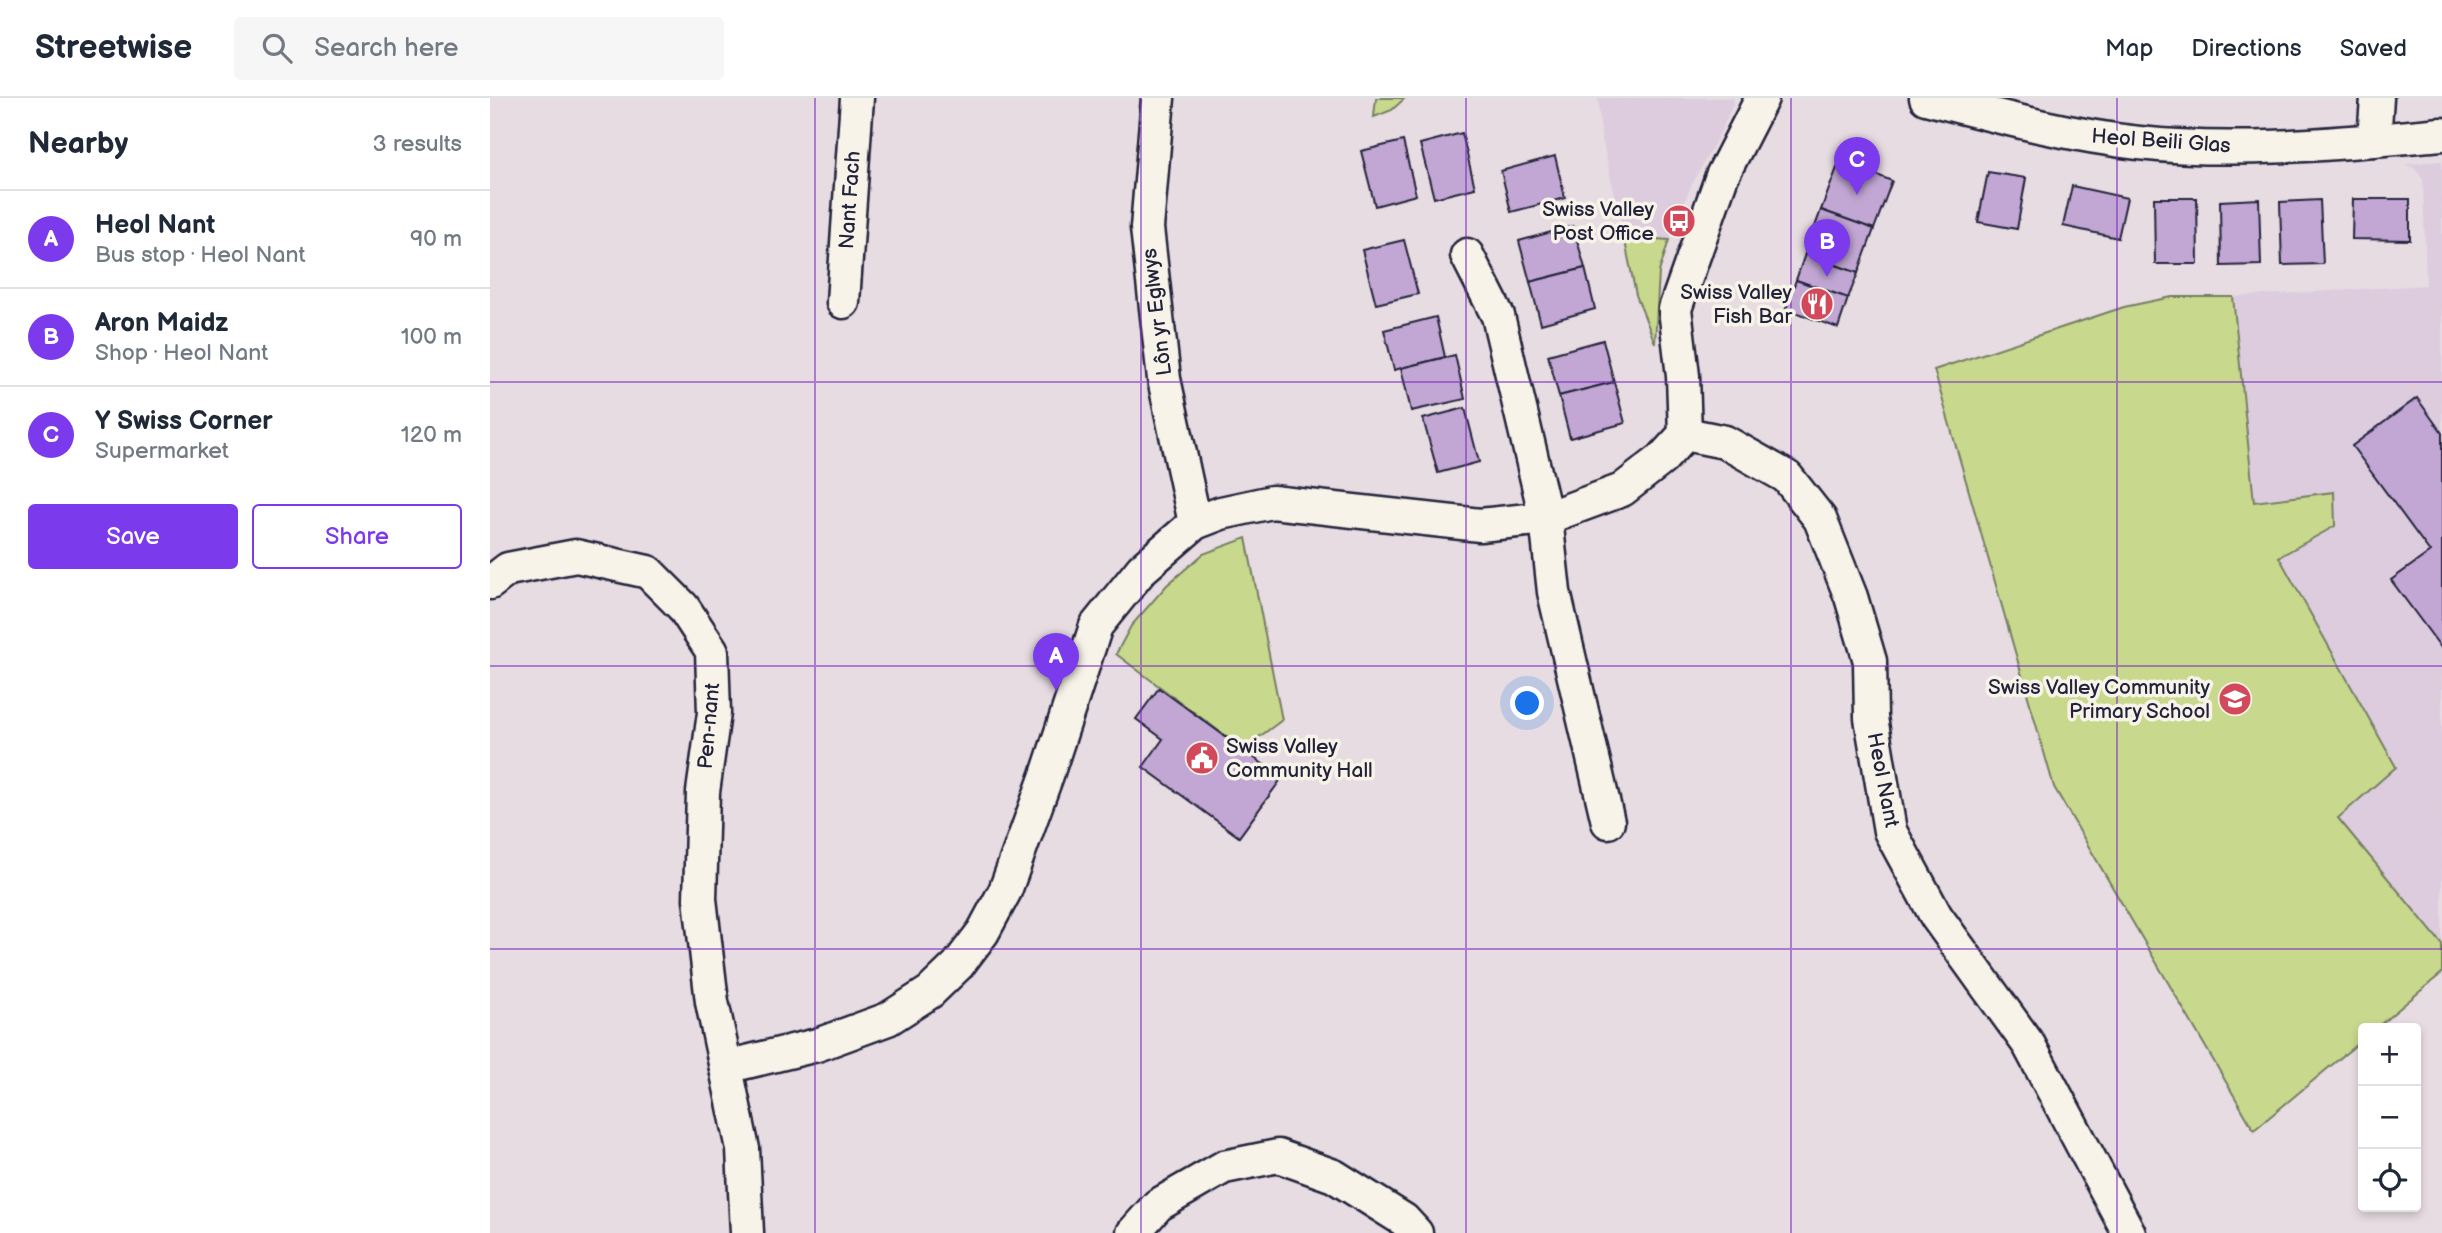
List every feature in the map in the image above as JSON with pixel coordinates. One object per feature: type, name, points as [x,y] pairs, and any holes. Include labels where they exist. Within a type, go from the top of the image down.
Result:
[{"type":"street","name":"Nant Fach","points":[[842,302],[857,98]]},
{"type":"street","name":"Lôn yr Eglwys","points":[[1157,98],[1147,228],[1164,379],[1195,523]]},
{"type":"street","points":[[726,1067],[817,1045],[888,1019],[930,992],[958,965],[983,932],[1005,891],[1096,626],[1142,569],[1195,523],[1221,513],[1272,502],[1480,525],[1546,518],[1622,490],[1662,459],[1685,434],[1683,376],[1675,309],[1722,176],[1762,98]]},
{"type":"street","name":"Heol Beili Glas","points":[[1926,98],[2017,109],[2054,131],[2140,144],[2213,148],[2442,134]]},
{"type":"street","points":[[2374,140],[2377,98]]},
{"type":"street","points":[[1467,255],[1498,316],[1546,518],[1554,592],[1608,822]]},
{"type":"street","name":"Heol Nant","points":[[1685,434],[1725,442],[1787,477],[1819,519],[1851,597],[1870,661],[1871,718],[1890,831],[1936,916],[2029,1045],[2129,1233]]},
{"type":"street","name":"Pen-nant","points":[[490,583],[508,569],[576,556],[648,572],[683,607],[712,651],[714,713],[703,792],[700,899],[712,1002],[743,1149],[747,1233]]},
{"type":"street","points":[[1133,1233],[1158,1205],[1224,1167],[1278,1156],[1334,1176],[1404,1220],[1416,1233]]},
{"type":"shaded area","points":[[1598,98],[1733,98],[1722,129],[1690,188],[1669,240],[1624,237],[1601,134]]},
{"type":"shaded area","name":"Swiss Valley Community Primary School","points":[[2442,161],[2442,974],[2382,1023],[2358,1023],[2358,1043],[2254,1130],[2054,787],[1934,370],[2124,307],[2172,297],[2233,297],[2426,285],[2423,179],[2414,168],[2405,164]]},
{"type":"green space","points":[[1376,98],[1405,98],[1392,110],[1374,117]]},
{"type":"green space","points":[[1624,237],[1669,240],[1659,272],[1655,343],[1636,295]]},
{"type":"green space","name":"Swiss Valley Community Primary School","points":[[2172,297],[2233,297],[2254,502],[2334,492],[2335,526],[2279,557],[2396,767],[2338,818],[2442,944],[2442,973],[2382,1023],[2358,1023],[2358,1043],[2254,1130],[2054,787],[1934,370],[2124,307]]},
{"type":"green space","points":[[1246,538],[1282,720],[1243,749],[1116,654],[1131,626],[1167,585],[1203,554]]},
{"type":"building","points":[[1462,133],[1475,188],[1434,198],[1420,144]]},
{"type":"building","points":[[1403,141],[1416,195],[1375,206],[1361,151]]},
{"type":"building","points":[[1555,156],[1565,198],[1511,212],[1501,171]]},
{"type":"building","points":[[1840,160],[1892,181],[1874,229],[1821,210]]},
{"type":"building","points":[[1988,172],[2026,178],[2017,229],[1978,222]]},
{"type":"building","points":[[2072,186],[2127,198],[2118,238],[2063,226]]},
{"type":"building","points":[[2154,198],[2197,198],[2198,264],[2155,264]]},
{"type":"building","points":[[2259,199],[2261,265],[2221,266],[2220,201]]},
{"type":"building","points":[[2353,199],[2410,199],[2410,240],[2352,239]]},
{"type":"building","points":[[2320,200],[2323,264],[2282,265],[2280,202]]},
{"type":"building","points":[[1821,210],[1874,229],[1858,273],[1805,254]]},
{"type":"building","points":[[1573,226],[1585,268],[1530,282],[1519,241]]},
{"type":"building","points":[[1404,240],[1418,294],[1376,304],[1362,250]]},
{"type":"building","points":[[1805,254],[1858,273],[1848,298],[1796,280]]},
{"type":"building","points":[[1585,268],[1595,309],[1541,324],[1530,282]]},
{"type":"building","name":"Swiss Valley Fish Bar","points":[[1796,280],[1848,298],[1838,328],[1786,309]]},
{"type":"building","points":[[1436,317],[1445,357],[1394,370],[1384,330]]},
{"type":"building","points":[[1603,340],[1614,382],[1559,396],[1548,355]]},
{"type":"building","points":[[1455,355],[1465,399],[1411,411],[1401,368]]},
{"type":"building","points":[[1614,382],[1625,423],[1570,438],[1559,396]]},
{"type":"building","points":[[2417,398],[2442,433],[2442,649],[2391,580],[2430,552],[2352,446]]},
{"type":"building","points":[[1465,408],[1479,462],[1438,473],[1423,419]]},
{"type":"building","name":"Swiss Valley Community Hall","points":[[1159,688],[1282,778],[1239,837],[1143,767],[1163,739],[1136,719]]},
{"type":"place","name":"Y Swiss Corner","points":[[1857,195]]},
{"type":"place","name":"Swiss Valley Post Office","points":[[1679,221]]},
{"type":"place","name":"Aron Maidz","points":[[1827,277]]},
{"type":"place","name":"Swiss Valley Fish Bar","points":[[1817,304]]},
{"type":"place","name":"Heol Nant","points":[[1056,691]]},
{"type":"place","name":"Swiss Valley Community Primary School","points":[[2235,699]]},
{"type":"place","name":"Swiss Valley Community Hall","points":[[1202,758]]}]
